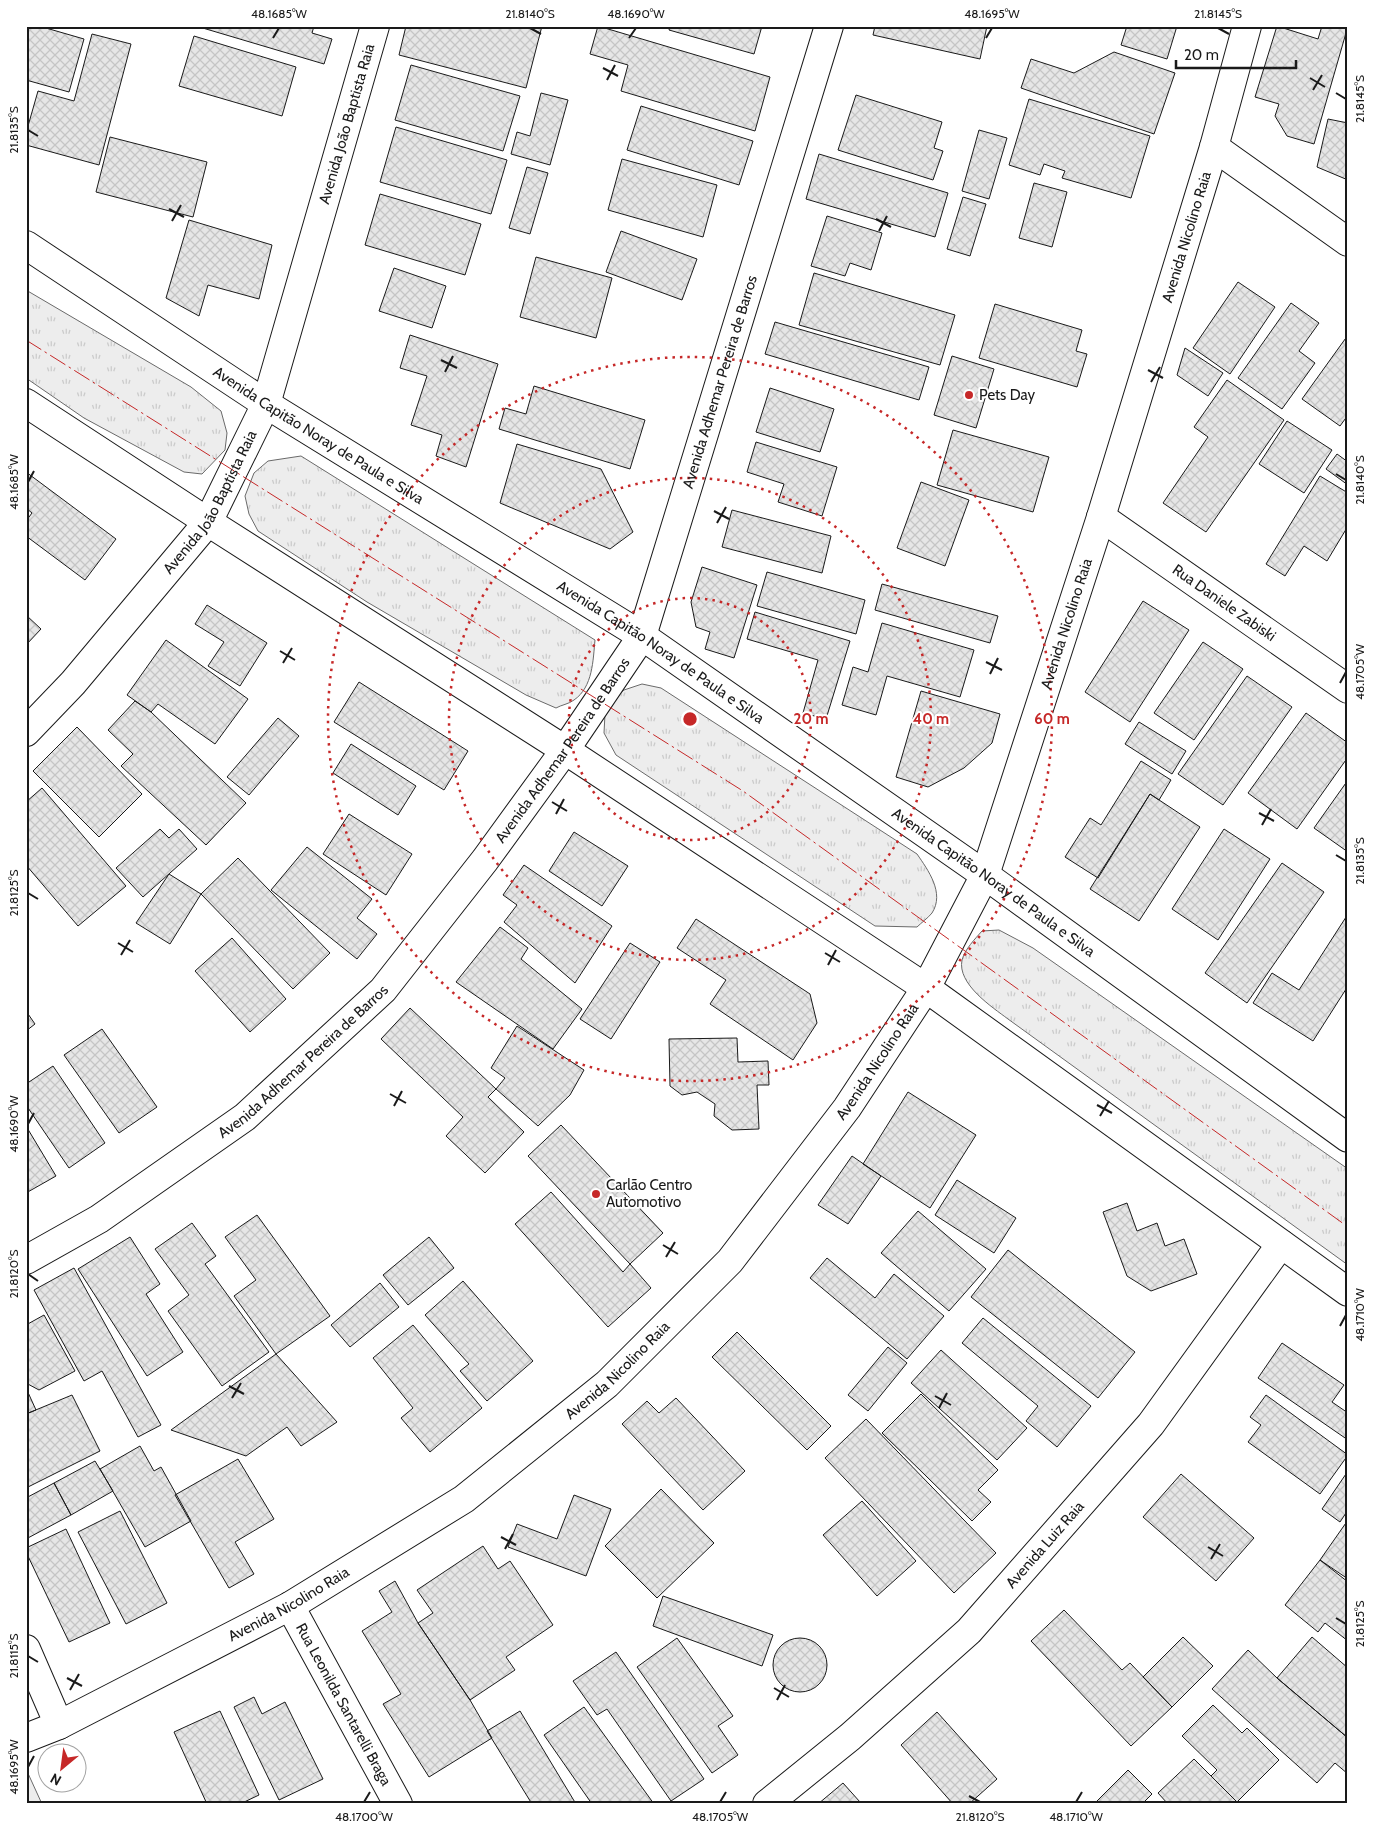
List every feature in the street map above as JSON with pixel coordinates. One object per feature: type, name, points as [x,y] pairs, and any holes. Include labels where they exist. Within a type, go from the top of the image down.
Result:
[{"type":"street","name":"Avenida João Baptista Raia","points":[[26,732],[73,684],[208,522],[266,404],[375,26]]},
{"type":"street","name":"Avenida Adhemar Pereira de Barros","points":[[26,1260],[99,1219],[245,1117],[383,990],[485,860],[565,750],[642,636],[829,26]]},
{"type":"street","name":"Avenida Nicolino Raia","points":[[26,1738],[59,1725],[290,1606],[464,1499],[607,1384],[730,1261],[847,1108],[926,988],[985,875],[1101,517],[1214,147],[1247,26]]},
{"type":"street","points":[[1214,147],[1348,242]]},
{"type":"street","name":"Avenida Capitão Noray de Paula e Silva","points":[[26,245],[266,404],[642,636],[985,875],[1348,1138]]},
{"type":"street","points":[[26,403],[208,522],[565,750],[926,988],[1348,1292]]},
{"type":"street","name":"Rua Daniele Zabiski","points":[[1101,517],[1348,688]]},
{"type":"street","name":"Avenida Luiz Raia","points":[[766,1804],[850,1736],[969,1632],[1151,1424],[1281,1244]]},
{"type":"street","name":"Rua Leonilda Santarelli Braga","points":[[290,1606],[398,1804]]},
{"type":"street","points":[[26,1649],[59,1725]]},
{"type":"green space","points":[[26,290],[191,387],[221,411],[227,433],[225,450],[202,474],[184,472],[84,418],[26,378]]},
{"type":"green space","points":[[301,456],[595,640],[591,673],[580,695],[556,708],[526,695],[367,602],[258,531],[249,514],[245,496],[254,473],[268,461]]},
{"type":"green space","points":[[642,684],[661,688],[917,854],[934,882],[937,898],[932,913],[917,927],[875,926],[616,755],[604,733],[605,714],[614,698],[624,690]]},
{"type":"green space","points":[[999,930],[1033,948],[1348,1169],[1348,1265],[1008,1019],[977,994],[965,978],[962,969],[963,956],[982,931]]},
{"type":"green space","points":[[26,1769],[42,1804],[26,1804]]},
{"type":"building","points":[[26,26],[39,26],[84,39],[69,92],[26,80]]},
{"type":"building","points":[[196,26],[314,26],[312,33],[332,39],[324,64]]},
{"type":"building","points":[[406,26],[542,26],[526,88],[399,55]]},
{"type":"building","points":[[598,26],[770,77],[755,131],[621,91],[628,65],[590,54]]},
{"type":"building","points":[[670,26],[762,26],[754,54],[669,30]]},
{"type":"building","points":[[875,26],[987,26],[980,59],[873,35]]},
{"type":"building","points":[[1127,26],[1177,26],[1167,59],[1121,45]]},
{"type":"building","points":[[1277,26],[1318,39],[1322,26],[1348,26],[1314,144],[1287,136],[1275,116],[1279,104],[1255,97]]},
{"type":"building","points":[[92,34],[131,44],[99,165],[26,145],[26,133],[38,91],[74,101]]},
{"type":"building","points":[[194,36],[296,67],[282,116],[179,86]]},
{"type":"building","points":[[1114,52],[1175,73],[1154,134],[1021,88],[1031,59],[1074,73]]},
{"type":"building","points":[[411,65],[520,96],[503,151],[395,120]]},
{"type":"building","points":[[541,93],[568,100],[550,165],[511,154],[517,132],[530,136]]},
{"type":"building","points":[[856,95],[942,122],[934,148],[943,151],[933,180],[838,150]]},
{"type":"building","points":[[1029,99],[1150,136],[1131,198],[1062,178],[1065,171],[1044,164],[1040,175],[1009,165]]},
{"type":"building","points":[[641,106],[753,141],[739,185],[627,150]]},
{"type":"building","points":[[1328,119],[1348,123],[1348,180],[1317,167]]},
{"type":"building","points":[[396,127],[507,160],[491,214],[380,182]]},
{"type":"building","points":[[979,130],[1007,138],[989,199],[962,191]]},
{"type":"building","points":[[110,137],[207,162],[193,217],[96,192]]},
{"type":"building","points":[[819,154],[948,193],[935,237],[806,199]]},
{"type":"building","points":[[622,159],[717,185],[703,237],[608,210]]},
{"type":"building","points":[[527,167],[548,173],[530,234],[509,228]]},
{"type":"building","points":[[1034,183],[1067,192],[1052,247],[1019,238]]},
{"type":"building","points":[[380,194],[481,224],[465,275],[365,245]]},
{"type":"building","points":[[963,197],[986,204],[970,256],[947,249]]},
{"type":"building","points":[[827,216],[882,233],[871,270],[850,263],[845,276],[811,266]]},
{"type":"building","points":[[189,220],[272,245],[259,299],[208,285],[199,316],[166,298]]},
{"type":"building","points":[[621,231],[697,259],[682,300],[606,272]]},
{"type":"building","points":[[536,257],[612,278],[596,338],[520,317]]},
{"type":"building","points":[[394,268],[446,286],[432,328],[379,311]]},
{"type":"building","points":[[814,273],[955,315],[940,365],[799,325]]},
{"type":"building","points":[[1238,282],[1275,307],[1230,374],[1193,348]]},
{"type":"building","points":[[1291,303],[1319,323],[1299,351],[1315,363],[1282,409],[1238,378]]},
{"type":"building","points":[[995,304],[1082,330],[1076,351],[1087,354],[1077,387],[979,358]]},
{"type":"building","points":[[775,322],[929,367],[919,400],[765,354]]},
{"type":"building","points":[[410,335],[498,364],[466,467],[436,456],[442,435],[411,425],[427,376],[400,368]]},
{"type":"building","points":[[1348,335],[1348,415],[1340,426],[1302,399]]},
{"type":"building","points":[[1185,348],[1223,373],[1208,396],[1177,375]]},
{"type":"building","points":[[952,356],[994,369],[976,428],[934,415]]},
{"type":"building","points":[[1227,380],[1284,420],[1206,532],[1163,503],[1208,437],[1194,427]]},
{"type":"building","points":[[534,386],[645,420],[630,469],[499,429],[505,408],[526,414]]},
{"type":"building","points":[[770,388],[834,409],[820,452],[756,432]]},
{"type":"building","points":[[1287,421],[1332,450],[1304,493],[1259,464]]},
{"type":"building","points":[[953,430],[1049,457],[1033,512],[937,485]]},
{"type":"building","points":[[756,442],[837,467],[822,516],[778,502],[784,484],[747,472]]},
{"type":"building","points":[[517,444],[601,469],[633,532],[610,549],[500,503]]},
{"type":"building","points":[[1337,454],[1348,462],[1348,485],[1326,469]]},
{"type":"building","points":[[26,472],[116,539],[85,580],[26,536],[26,521],[32,513],[26,508]]},
{"type":"building","points":[[1320,476],[1348,493],[1348,526],[1327,561],[1304,546],[1285,576],[1266,564]]},
{"type":"building","points":[[921,482],[969,500],[945,566],[897,548]]},
{"type":"building","points":[[732,510],[831,536],[822,573],[722,547]]},
{"type":"building","points":[[702,567],[757,585],[734,658],[705,649],[710,632],[696,627],[691,602]]},
{"type":"building","points":[[767,572],[865,600],[856,634],[757,606]]},
{"type":"building","points":[[882,584],[998,616],[990,643],[875,610]]},
{"type":"building","points":[[1143,601],[1189,630],[1130,722],[1085,692]]},
{"type":"building","points":[[207,605],[267,643],[240,686],[208,666],[224,642],[195,624]]},
{"type":"building","points":[[755,612],[850,641],[826,719],[803,713],[818,660],[747,639]]},
{"type":"building","points":[[26,615],[41,629],[26,645]]},
{"type":"building","points":[[882,623],[974,650],[960,697],[887,676],[876,715],[842,705],[853,667],[868,672]]},
{"type":"building","points":[[166,640],[248,699],[215,744],[158,704],[151,712],[127,695]]},
{"type":"building","points":[[1203,642],[1243,669],[1194,740],[1154,713]]},
{"type":"building","points":[[1247,676],[1292,707],[1223,805],[1178,774]]},
{"type":"building","points":[[359,682],[468,751],[444,790],[334,722]]},
{"type":"building","points":[[921,691],[1000,714],[992,743],[964,768],[928,787],[896,777]]},
{"type":"building","points":[[135,701],[151,712],[246,803],[206,845],[121,766],[133,754],[108,730]]},
{"type":"building","points":[[1306,713],[1348,743],[1348,757],[1297,829],[1248,793]]},
{"type":"building","points":[[278,718],[299,736],[249,795],[227,777]]},
{"type":"building","points":[[1139,722],[1186,751],[1172,774],[1125,744]]},
{"type":"building","points":[[77,727],[142,794],[99,837],[33,771]]},
{"type":"building","points":[[351,744],[416,786],[398,815],[333,773]]},
{"type":"building","points":[[1141,761],[1171,780],[1159,800],[1150,794],[1098,878],[1065,857],[1090,818],[1101,825]]},
{"type":"building","points":[[1348,780],[1348,852],[1314,828]]},
{"type":"building","points":[[42,788],[126,886],[78,926],[26,865],[26,802]]},
{"type":"building","points":[[1150,794],[1200,827],[1139,921],[1090,889]]},
{"type":"building","points":[[349,814],[412,854],[386,895],[323,854]]},
{"type":"building","points":[[160,829],[169,838],[179,829],[197,849],[143,897],[116,868]]},
{"type":"building","points":[[1224,829],[1270,859],[1218,940],[1172,909]]},
{"type":"building","points":[[574,832],[628,866],[602,906],[549,871]]},
{"type":"building","points":[[307,847],[372,899],[357,918],[377,934],[357,959],[271,890]]},
{"type":"building","points":[[238,858],[330,953],[293,989],[201,894]]},
{"type":"building","points":[[1282,863],[1324,892],[1247,1003],[1205,973]]},
{"type":"building","points":[[524,865],[612,926],[575,983],[504,922],[517,905],[503,895]]},
{"type":"building","points":[[169,874],[201,894],[170,944],[136,923]]},
{"type":"building","points":[[1348,914],[1348,986],[1313,1041],[1253,1003],[1272,973],[1299,990]]},
{"type":"building","points":[[696,919],[810,994],[817,1023],[793,1060],[710,1004],[726,980],[677,948]]},
{"type":"building","points":[[500,927],[528,948],[521,959],[582,1009],[553,1049],[456,982]]},
{"type":"building","points":[[232,938],[286,999],[250,1032],[195,971]]},
{"type":"building","points":[[630,943],[660,962],[611,1039],[580,1019]]},
{"type":"building","points":[[410,1008],[496,1089],[488,1097],[524,1132],[485,1173],[446,1136],[463,1117],[381,1039]]},
{"type":"building","points":[[26,1011],[35,1024],[26,1031]]},
{"type":"building","points":[[517,1026],[584,1070],[570,1095],[538,1126],[496,1089],[505,1078],[491,1068]]},
{"type":"building","points":[[102,1029],[157,1107],[119,1133],[64,1055]]},
{"type":"building","points":[[737,1038],[738,1062],[768,1061],[769,1085],[757,1085],[759,1129],[732,1130],[714,1116],[715,1104],[697,1092],[682,1095],[670,1086],[669,1039]]},
{"type":"building","points":[[53,1066],[105,1143],[69,1168],[26,1105],[26,1084]]},
{"type":"building","points":[[908,1092],[976,1135],[930,1208],[863,1164]]},
{"type":"building","name":"Carlão Centro Automotivo","points":[[561,1125],[663,1233],[630,1264],[528,1156]]},
{"type":"building","points":[[26,1126],[56,1176],[26,1193]]},
{"type":"building","points":[[852,1156],[881,1176],[848,1224],[818,1205]]},
{"type":"building","points":[[957,1180],[1016,1218],[994,1253],[935,1215]]},
{"type":"building","points":[[551,1192],[623,1272],[630,1264],[651,1288],[608,1327],[515,1224]]},
{"type":"building","points":[[1127,1203],[1137,1231],[1157,1223],[1165,1246],[1184,1239],[1197,1274],[1151,1291],[1127,1276],[1103,1212]]},
{"type":"building","points":[[918,1211],[986,1269],[949,1311],[881,1253]]},
{"type":"building","points":[[257,1215],[330,1316],[276,1354],[234,1296],[256,1280],[225,1237]]},
{"type":"building","points":[[192,1223],[216,1256],[205,1264],[269,1352],[222,1386],[168,1311],[189,1295],[155,1249]]},
{"type":"building","points":[[130,1237],[160,1284],[146,1294],[183,1352],[147,1376],[78,1269]]},
{"type":"building","points":[[429,1237],[454,1268],[408,1305],[383,1275]]},
{"type":"building","points":[[1008,1250],[1135,1352],[1098,1398],[971,1297]]},
{"type":"building","points":[[827,1258],[875,1298],[894,1274],[944,1316],[907,1359],[810,1278]]},
{"type":"building","points":[[74,1268],[161,1425],[138,1437],[102,1371],[84,1381],[34,1290]]},
{"type":"building","points":[[463,1281],[533,1361],[487,1401],[460,1371],[469,1364],[425,1315]]},
{"type":"building","points":[[380,1283],[399,1307],[350,1347],[331,1325]]},
{"type":"building","points":[[44,1315],[75,1371],[39,1390],[26,1383],[26,1325]]},
{"type":"building","points":[[983,1318],[1091,1406],[1057,1447],[1026,1421],[1038,1406],[962,1343]]},
{"type":"building","points":[[413,1325],[482,1408],[430,1452],[401,1418],[413,1408],[373,1358]]},
{"type":"building","points":[[737,1332],[831,1426],[807,1450],[712,1357]]},
{"type":"building","points":[[1282,1343],[1344,1385],[1332,1402],[1348,1413],[1348,1440],[1258,1378]]},
{"type":"building","points":[[888,1347],[907,1363],[868,1411],[848,1395]]},
{"type":"building","points":[[941,1350],[1027,1428],[997,1460],[911,1383]]},
{"type":"building","points":[[276,1354],[337,1422],[301,1446],[287,1427],[246,1456],[171,1430]]},
{"type":"building","points":[[26,1388],[36,1410],[26,1414]]},
{"type":"building","points":[[921,1394],[998,1470],[978,1490],[991,1502],[972,1521],[882,1433]]},
{"type":"building","points":[[72,1395],[100,1451],[26,1488],[26,1414]]},
{"type":"building","points":[[1266,1395],[1348,1455],[1320,1494],[1248,1442],[1261,1425],[1250,1417]]},
{"type":"building","points":[[676,1398],[745,1471],[703,1510],[622,1424],[647,1401],[659,1413]]},
{"type":"building","points":[[866,1419],[996,1553],[954,1593],[825,1458]]},
{"type":"building","points":[[140,1446],[154,1471],[161,1467],[191,1521],[145,1547],[100,1469]]},
{"type":"building","points":[[238,1459],[274,1519],[235,1542],[254,1574],[229,1588],[175,1495]]},
{"type":"building","points":[[95,1461],[113,1491],[71,1515],[54,1483]]},
{"type":"building","points":[[1348,1471],[1348,1510],[1340,1522],[1322,1509]]},
{"type":"building","points":[[1181,1474],[1254,1538],[1216,1581],[1143,1517]]},
{"type":"building","points":[[54,1483],[71,1515],[26,1539],[26,1498]]},
{"type":"building","points":[[661,1489],[714,1543],[657,1598],[605,1546]]},
{"type":"building","points":[[574,1495],[611,1509],[586,1576],[508,1547],[517,1524],[557,1539]]},
{"type":"building","points":[[862,1501],[916,1561],[877,1596],[823,1535]]},
{"type":"building","points":[[120,1511],[167,1603],[126,1624],[78,1532]]},
{"type":"building","points":[[1348,1520],[1348,1579],[1320,1560]]},
{"type":"building","points":[[66,1529],[110,1623],[69,1642],[26,1552],[26,1548]]},
{"type":"building","points":[[483,1546],[498,1569],[510,1561],[553,1625],[506,1657],[515,1670],[470,1700],[418,1623],[433,1613],[417,1590]]},
{"type":"building","points":[[1320,1560],[1348,1582],[1348,1641],[1325,1623],[1318,1632],[1285,1605]]},
{"type":"building","points":[[395,1581],[418,1623],[470,1700],[492,1738],[429,1777],[383,1704],[401,1694],[362,1631],[392,1612],[379,1591]]},
{"type":"building","points":[[663,1596],[773,1635],[762,1666],[653,1626]]},
{"type":"building","points":[[1064,1610],[1122,1670],[1130,1663],[1172,1707],[1131,1746],[1031,1641]]},
{"type":"building","points":[[1183,1637],[1213,1666],[1172,1707],[1143,1677]]},
{"type":"building","points":[[1312,1637],[1348,1668],[1348,1738],[1277,1678]]},
{"type":"building","points":[[677,1638],[733,1716],[718,1726],[738,1755],[712,1773],[637,1667]]},
{"type":"building","points":[[800,1638],[810,1640],[819,1646],[825,1655],[827,1665],[825,1675],[819,1684],[810,1690],[800,1692],[790,1690],[781,1684],[775,1675],[773,1665],[775,1655],[781,1646],[790,1640]]},
{"type":"building","points":[[1248,1650],[1277,1678],[1348,1738],[1348,1774],[1335,1763],[1317,1783],[1212,1689]]},
{"type":"building","points":[[616,1652],[704,1779],[671,1801],[607,1709],[597,1715],[573,1681]]},
{"type":"building","points":[[254,1697],[262,1714],[285,1702],[323,1779],[279,1800],[234,1707]]},
{"type":"building","points":[[1213,1705],[1242,1733],[1247,1728],[1279,1760],[1237,1802],[1211,1776],[1217,1770],[1182,1736]]},
{"type":"building","points":[[584,1707],[654,1804],[592,1804],[544,1735]]},
{"type":"building","points":[[220,1711],[259,1795],[240,1804],[207,1804],[174,1732]]},
{"type":"building","points":[[520,1711],[576,1804],[532,1804],[487,1731]]},
{"type":"building","points":[[937,1712],[997,1779],[969,1804],[953,1804],[901,1745]]},
{"type":"building","points":[[1194,1759],[1238,1804],[1168,1804],[1158,1793]]},
{"type":"building","points":[[1128,1770],[1152,1794],[1142,1804],[1094,1804]]},
{"type":"building","points":[[843,1783],[860,1802],[858,1804],[818,1804]]},
{"type":"power","points":[[26,340],[743,791],[1348,1227]]},
{"type":"place","name":"Pets Day","points":[[969,395]]},
{"type":"place","name":"Carlão Centro Automotivo","points":[[596,1194]]}]
